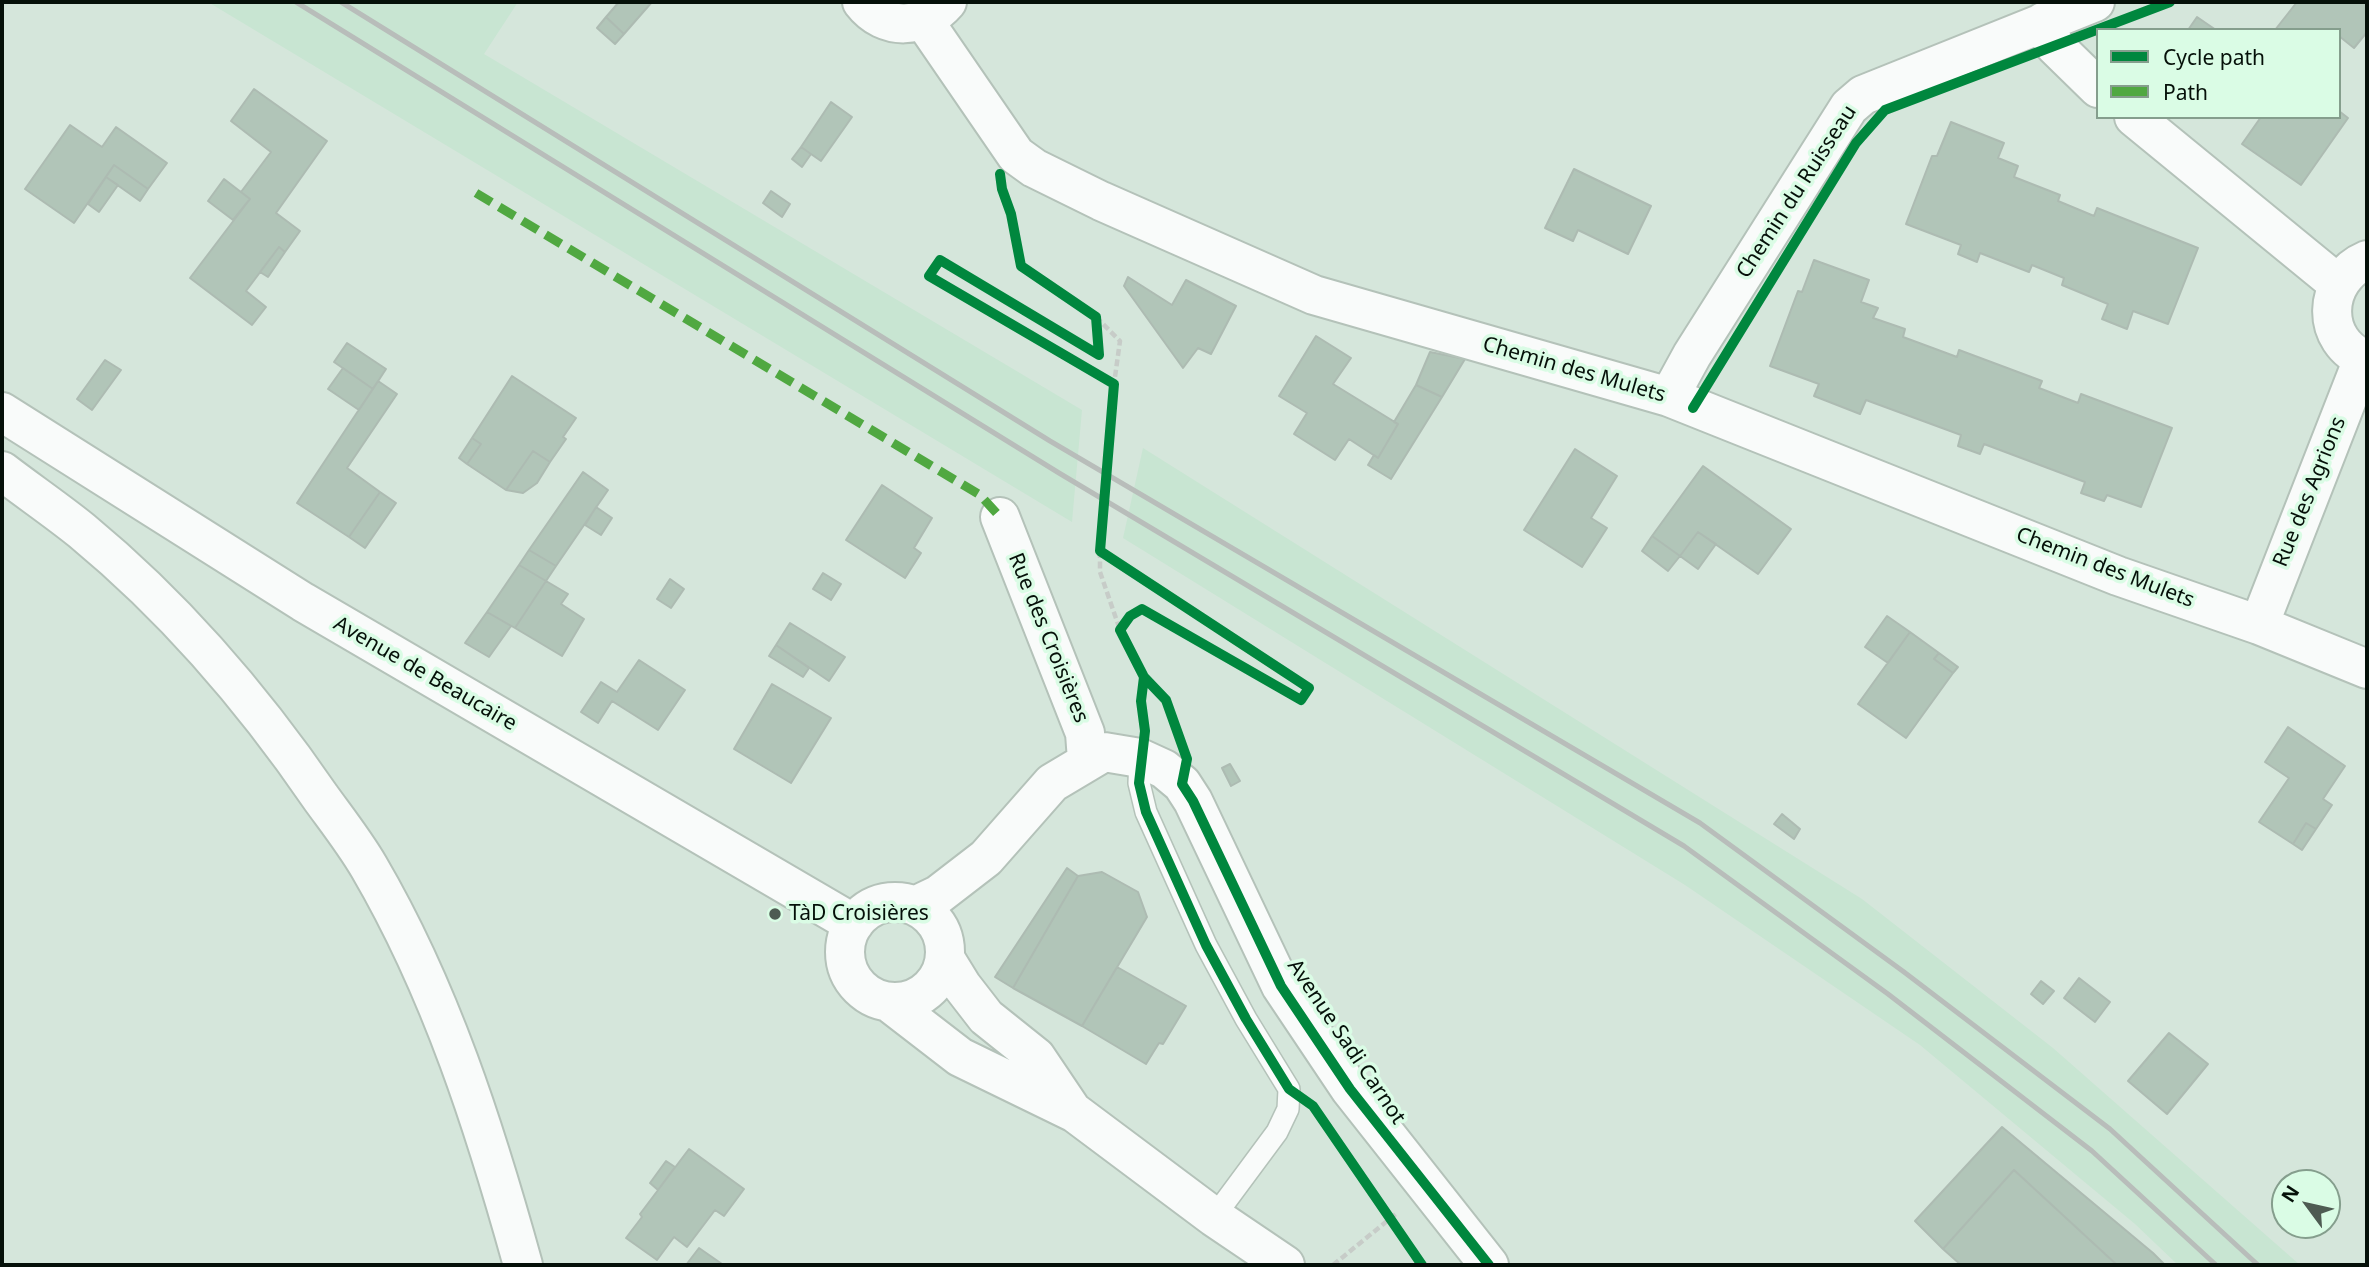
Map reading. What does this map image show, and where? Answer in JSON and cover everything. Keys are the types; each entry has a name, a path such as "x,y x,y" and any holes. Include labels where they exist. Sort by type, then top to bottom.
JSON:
{"street":[{"path":"862,2 880,18 894,23 909,24 935,11"},
{"name":"Chemin du Ruisseau","path":"1669,397 1692,355 1849,107 1863,94 2095,2"},
{"name":"Chemin des Mulets","path":"935,11 996,130 1016,155 1034,168 1101,201 1314,295 1669,397 2118,576 2259,625 2367,669"},
{"path":"2043,22 2055,46 2096,86"},
{"path":"2136,119 2338,284"},
{"path":"2365,360 2348,349 2338,335 2332,318 2332,301 2338,284 2349,270 2367,260"},
{"name":"Rue des Agrions","path":"2259,625 2365,360"},
{"name":"Avenue de Beaucaire","path":"2,412 303,602 854,924"},
{"path":"2,471 82,531 143,586 210,656 282,741 369,866 420,965 455,1051 494,1163 523,1265"},
{"name":"Rue des Croisières","path":"1000,517 1085,733 1087,760"},
{"name":"Avenue Sadi Carnot","path":"1087,760 1104,752 1140,758 1164,769 1182,784 1193,801 1281,986 1350,1089 1489,1265"},
{"path":"915,906 938,895 986,858 1052,783 1087,760"},
{"path":"890,1003 906,1002 920,997 941,975 946,960 945,943 940,928 929,915 900,901 869,909 856,919 848,933 845,948 846,964 852,979 869,995 890,1003 960,1057 1074,1114 1214,1217 1285,1265"},
{"path":"946,960 986,1017 1036,1057 1074,1114"}],"lane":[{"path":"1140,758 1139,783 1146,812 1206,945 1246,1019 1289,1089 1288,1109 1277,1132 1214,1217"}],"path":[{"path":"1096,317 1097,330"},
{"path":"1096,317 1120,341 1114,384 1102,377"},
{"path":"1100,551 1112,559"},
{"path":"1100,551 1100,572 1120,630"},
{"path":"1120,630 1130,616"},
{"path":"1333,1265 1393,1224 1427,1188"},
{"path":"1382,1208 1393,1224"}],"shaded area":[{"path":"208,2 518,2 484,54 1082,410 1072,522"},
{"path":"1143,448 1862,899 2053,1048 2300,1265 2178,1265 2135,1224 1920,1045 1685,885 1123,538"}],"building":[{"path":"619,2 652,2 624,34 606,17"},
{"path":"2297,2 2367,2 2367,32 2354,48 2341,38 2341,28 2277,28"},
{"path":"606,17 624,34 615,44 597,28"},
{"path":"2197,17 2213,28 2189,28"},
{"path":"254,89 327,141 276,213 300,231 285,252 279,247 246,291 266,307 252,325 190,278 250,199 241,192 271,152 231,121"},
{"path":"831,102 852,117 821,161 801,147"},
{"path":"2341,113 2348,118 2301,185 2242,144 2260,119 2341,119"},
{"path":"1951,122 2004,143 1998,158 2018,166 2014,177 2060,195 2058,201 2094,216 2097,208 2198,248 2168,324 2133,311 2127,329 2102,319 2108,304 2062,285 2064,278 2032,265 2029,272 1980,253 1977,262 1958,254 1961,245 1906,224 1932,156 1937,156"},
{"path":"70,125 102,147 116,127 167,163 148,189 114,165 74,223 25,189"},
{"path":"801,147 811,154 802,167 792,159"},
{"path":"114,165 148,189 140,201 106,177"},
{"path":"1574,169 1651,206 1628,254 1578,230 1573,241 1545,228"},
{"path":"106,177 118,185 99,212 88,204"},
{"path":"224,179 250,199 233,220 208,201"},
{"path":"771,191 790,204 782,217 763,203"},
{"path":"279,247 285,252 268,277 260,272"},
{"path":"1814,260 1869,280 1861,302 1878,308 1873,318 1905,329 1903,337 1957,357 1959,350 2042,381 2039,388 2078,403 2081,394 2172,428 2141,507 2107,495 2104,501 2081,493 2085,482 1984,444 1980,454 1958,446 1961,435 1866,400 1860,414 1814,396 1819,384 1770,366 1798,291 1802,292"},
{"path":"1128,277 1172,305 1186,280 1236,306 1211,354 1198,348 1183,368 1124,286"},
{"path":"1316,336 1351,358 1333,384 1398,424 1378,458 1349,439 1335,460 1294,434 1307,413 1279,396"},
{"path":"347,343 386,369 373,389 334,362"},
{"path":"1430,352 1465,359 1442,397 1416,385"},
{"path":"105,360 121,370 92,410 77,399"},
{"path":"343,368 373,389 359,410 328,389"},
{"path":"512,376 576,418 550,462 533,451 506,490 467,464 481,444 472,438"},
{"path":"378,381 397,394 347,468 380,492 349,537 297,503"},
{"path":"1416,385 1442,397 1391,479 1368,465 1374,455 1378,458 1398,424 1394,422"},
{"path":"472,438 481,444 467,464 459,458"},
{"path":"1575,449 1617,476 1591,518 1607,528 1582,567 1524,530"},
{"path":"533,451 550,462 537,483 523,493 506,490"},
{"path":"1703,466 1791,529 1758,574 1698,532 1680,556 1652,536"},
{"path":"583,472 608,490 556,566 529,550"},
{"path":"882,485 932,518 914,548 921,553 905,578 846,540"},
{"path":"380,492 396,503 365,548 349,537"},
{"path":"596,507 612,518 601,535 585,525"},
{"path":"1698,532 1716,544 1698,569 1680,556"},
{"path":"1652,536 1680,556 1668,571 1642,551"},
{"path":"529,550 556,566 546,581 519,565"},
{"path":"519,565 546,581 515,628 487,612"},
{"path":"823,573 841,584 831,600 813,589"},
{"path":"670,579 684,589 671,608 657,599"},
{"path":"546,581 568,594 561,604 584,619 562,656 515,628"},
{"path":"487,612 511,626 489,657 465,643"},
{"path":"1887,616 1910,632 1888,663 1865,647"},
{"path":"790,623 845,657 829,681 776,645"},
{"path":"1910,632 1939,653 1934,659 1953,673 1906,738 1858,704"},
{"path":"776,645 809,668 803,677 769,656"},
{"path":"1939,653 1958,667 1953,673 1934,659"},
{"path":"639,660 685,690 658,730 612,701 598,723 581,712 601,682 617,692"},
{"path":"772,684 831,718 791,783 734,749"},
{"path":"2288,727 2345,766 2323,799 2332,805 2316,829 2306,823 2293,844 2259,822 2289,778 2265,762"},
{"path":"1230,764 1240,781 1231,786 1222,768"},
{"path":"1782,814 1800,829 1794,839 1774,824"},
{"path":"2306,823 2316,829 2302,850 2293,844"},
{"path":"1067,868 1078,876 1013,988 995,977"},
{"path":"1102,872 1138,892 1147,917 1082,1026 1013,988 1078,876"},
{"path":"1117,967 1186,1006 1163,1044 1159,1043 1146,1064 1082,1026"},
{"path":"2079,978 2110,1002 2095,1022 2064,998"},
{"path":"2041,981 2054,991 2043,1004 2031,994"},
{"path":"2169,1033 2208,1064 2167,1114 2128,1081"},
{"path":"2002,1127 2165,1265 2117,1265 2014,1170 1943,1249 1915,1221"},
{"path":"689,1149 744,1189 724,1216 715,1210 687,1247 674,1237 657,1260 626,1238 642,1217 640,1214"},
{"path":"666,1161 675,1167 658,1190 650,1183"},
{"path":"2014,1170 2117,1265 1961,1265 1943,1249"},
{"path":"699,1248 722,1264 686,1265"}],"railway":[{"path":"296,2 1059,473 1684,846 1888,994 2092,1151 2216,1265"},
{"path":"341,2 1050,441 1700,823 1904,972 2110,1129 2258,1265"}],"marked path":[{"path":"476,193 980,495 1000,517"}],"cycle path":[{"path":"2101,28 2170,2"},
{"path":"1693,408 1856,143 1885,110 2096,30"},
{"path":"1000,174 1021,266 1096,317 1099,355 940,260 929,276 1114,384 1100,551 1309,688 1301,700 1142,609 1130,616 1120,630 1144,677 1166,700 1187,759 1182,784 1193,801 1281,986 1350,1089 1489,1265"},
{"path":"1144,677 1141,701 1145,731 1139,783 1146,812 1206,945 1246,1019 1289,1089 1313,1106 1422,1265"}],"place":[{"name":"TàD Croisières","path":"775,914"}]}
